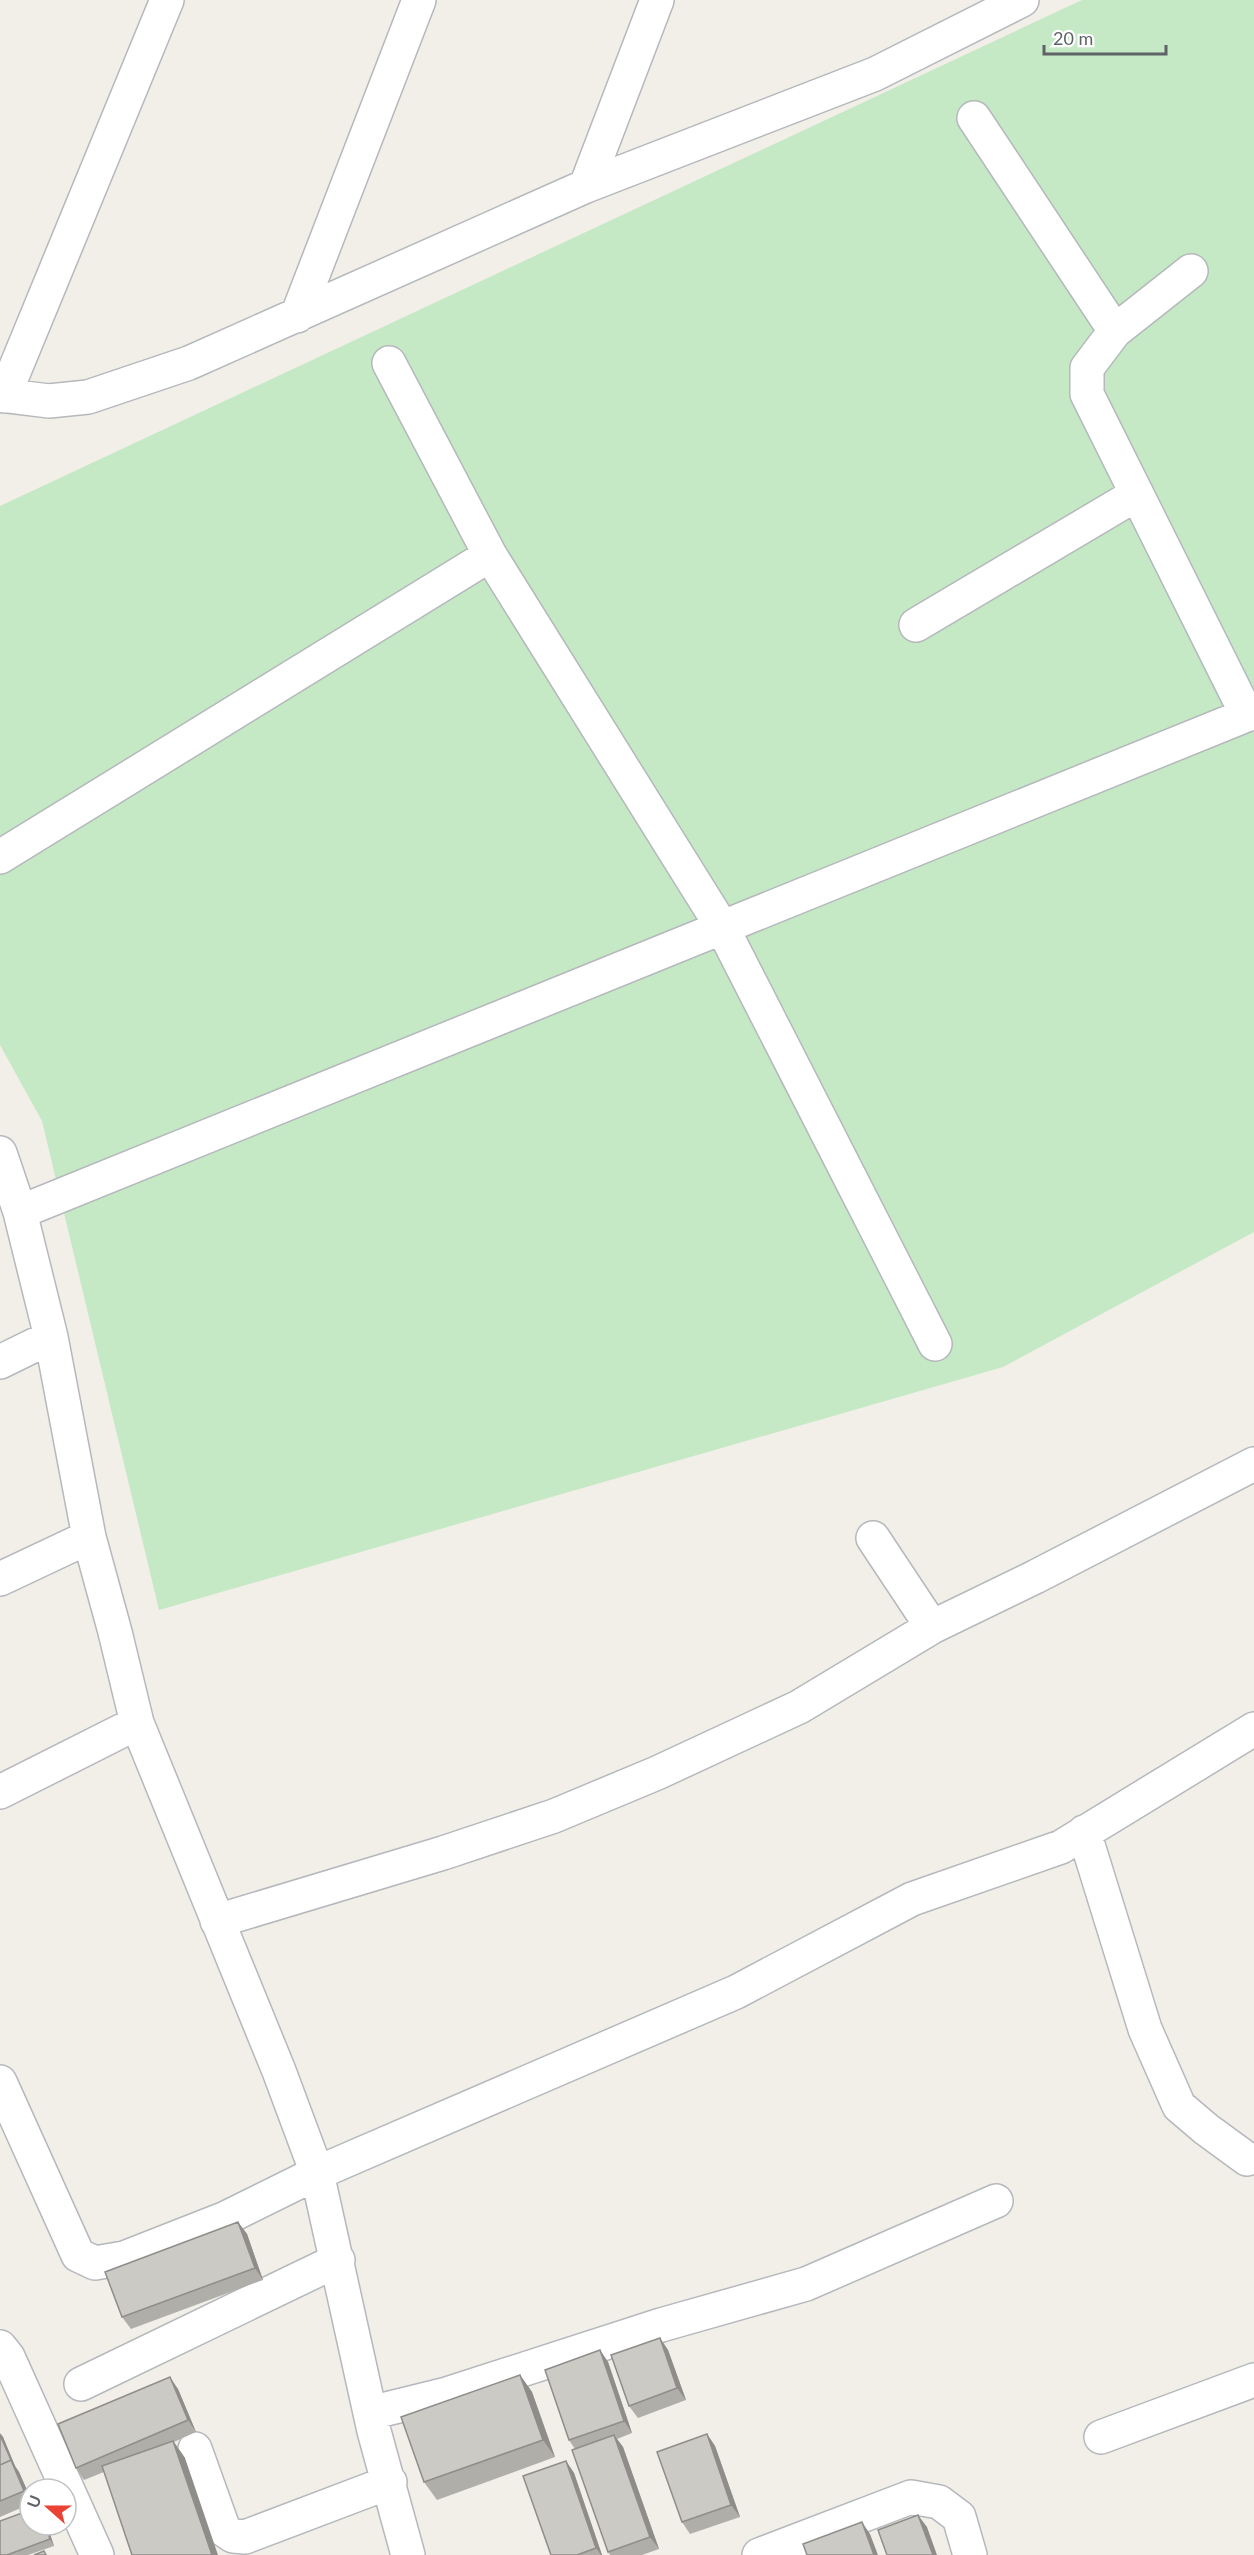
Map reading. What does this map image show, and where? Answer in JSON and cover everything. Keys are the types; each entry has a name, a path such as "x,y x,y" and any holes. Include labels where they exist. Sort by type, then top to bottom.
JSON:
{"street":[{"path":"167,0 2,395 49,401 88,397 189,363 586,186 875,74 1022,0"},
{"path":"297,316 419,0"},
{"path":"586,186 657,0"},
{"path":"974,118 1115,331"},
{"path":"20,1212 1250,713 1088,394 1087,368 1115,331 1191,271"},
{"path":"389,363 490,555 722,927 935,1344"},
{"path":"916,625 1137,494"},
{"path":"0,857 490,555"},
{"path":"1,1160 20,1212 51,1336 89,1538 115,1632 136,1723 279,2071 317,2173 370,2413 408,2555"},
{"path":"0,1362 51,1336"},
{"path":"217,1921 443,1853 554,1816 657,1773 800,1707 932,1626 1035,1577 1254,1464"},
{"path":"0,1579 89,1538"},
{"path":"873,1538 932,1626"},
{"path":"0,1792 136,1723"},
{"path":"0,2082 78,2255 88,2261 103,2263 124,2258 226,2218 317,2173 736,1992 912,1899 1061,1847 1254,1729"},
{"path":"1084,1832 1145,2029 1179,2106 1247,2159"},
{"path":"370,2413 447,2394 661,2325 806,2284 996,2200"},
{"path":"81,2384 338,2260"},
{"path":"0,2347 8,2356 97,2555"},
{"path":"1101,2437 1254,2380"},
{"path":"195,2450 224,2530 233,2536 245,2537 390,2482"},
{"path":"759,2555 911,2497 939,2502 959,2517 970,2555"}],"green space":[{"path":"1082,0 1254,0 1254,1232 1003,1367 159,1610 42,1121 0,1045 0,506"}],"building":[{"path":"238,2222 255,2268 122,2317 105,2272"},
{"path":"660,2338 677,2388 629,2406 611,2355"},
{"path":"600,2350 624,2421 569,2440 545,2370"},
{"path":"520,2375 543,2440 424,2482 401,2417"},
{"path":"170,2377 188,2420 76,2468 58,2424"},
{"path":"707,2434 731,2505 682,2522 657,2452"},
{"path":"0,2435 11,2460 0,2465"},
{"path":"614,2435 650,2537 608,2552 572,2450"},
{"path":"173,2441 212,2555 132,2555 102,2466"},
{"path":"11,2460 18,2477 18,2494 0,2501 0,2465"},
{"path":"566,2461 596,2548 577,2555 551,2555 523,2476"},
{"path":"18,2514 18,2537 49,2537 50,2539 7,2555 0,2555 0,2521"},
{"path":"918,2515 933,2555 887,2555 878,2530"},
{"path":"862,2522 874,2555 807,2555 803,2544"},
{"path":"44,2551 46,2555 34,2555"}]}
